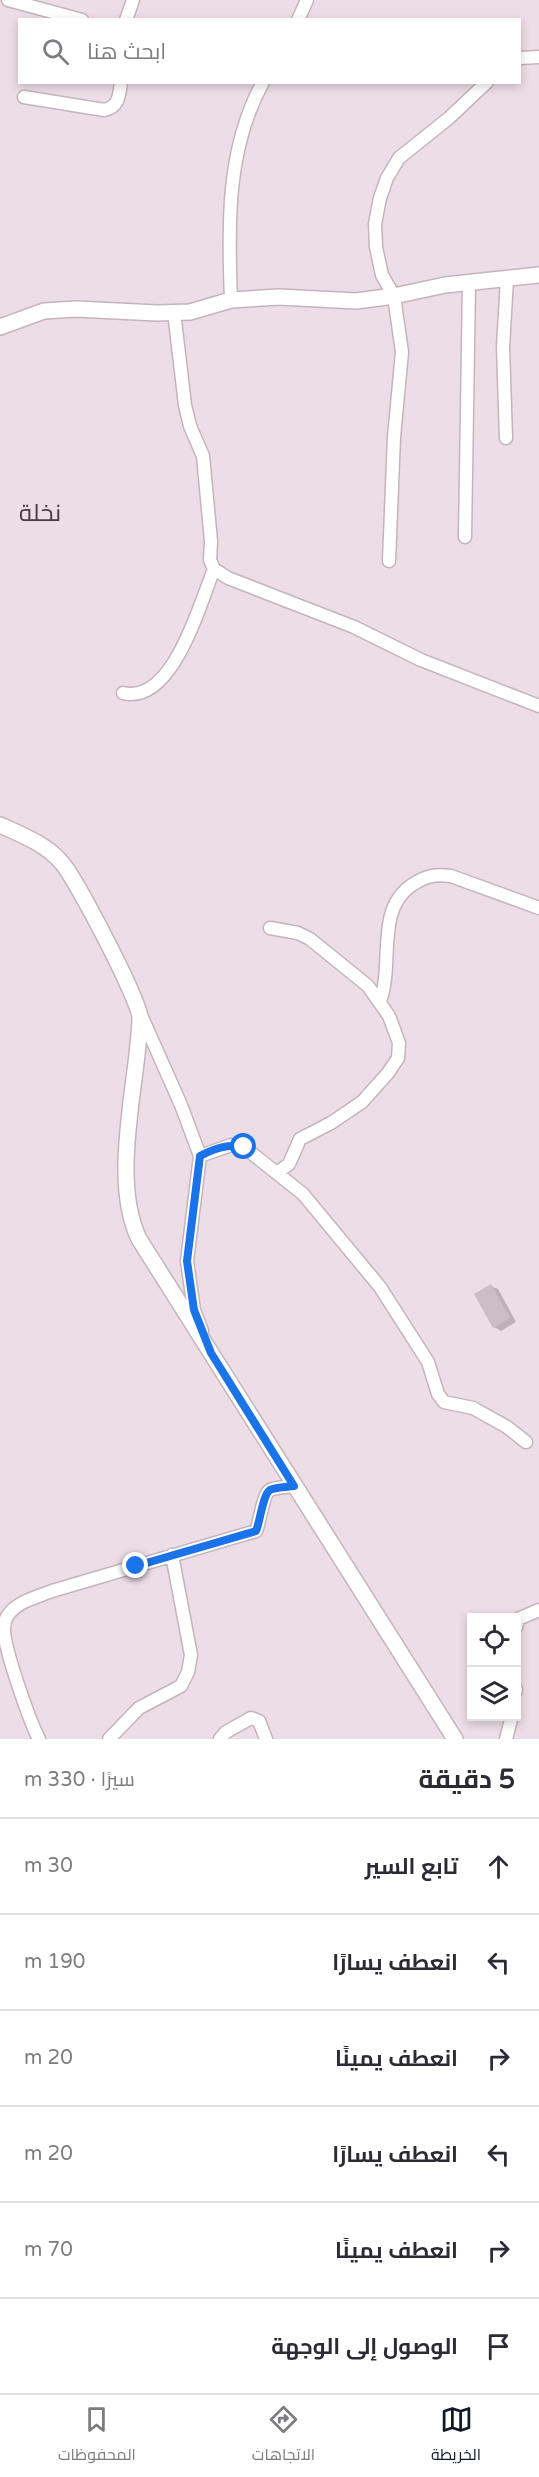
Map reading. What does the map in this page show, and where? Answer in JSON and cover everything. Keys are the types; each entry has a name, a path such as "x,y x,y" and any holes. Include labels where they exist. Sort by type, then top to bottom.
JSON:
{"street":[{"path":"8,0 75,18"},
{"path":"127,18 132,0"},
{"path":"299,18 307,0"},
{"path":"521,58 539,57"},
{"path":"24,97 104,110 112,109 117,103 121,84"},
{"path":"231,300 228,236 234,163 243,128 262,84"},
{"path":"389,561 394,437 402,352 394,296 382,275 376,247 375,224 380,198 387,178 399,158 449,118 484,84"},
{"path":"0,327 44,311 87,309 190,312 231,300 279,297 356,301 394,296 435,286 539,275"},
{"path":"506,438 503,347 507,279"},
{"path":"465,537 469,283"},
{"path":"174,312 185,405 190,426 202,456 211,541 210,560 214,569 228,578 354,627 421,660 539,706"},
{"path":"123,693 132,695 145,691 166,675 181,649 214,569"},
{"path":"0,825 46,848 63,864 81,892 181,1105 200,1156 187,1261 194,1310 211,1353"},
{"path":"381,1001 386,986 388,938 394,902 404,890 423,878 436,874 451,876 539,908"},
{"path":"270,928 298,933 310,939 368,986 381,1001 395,1029 399,1043 398,1058 388,1073 362,1101 331,1123 300,1139 289,1164 277,1173"},
{"path":"140,1014 128,1133 127,1187 131,1222 139,1239 454,1739"},
{"path":"200,1156 210,1150 231,1145 244,1147 303,1194 380,1287 428,1362 438,1394 444,1402 473,1408 507,1426 526,1442"},
{"path":"39,1739 33,1727 8,1648 4,1629 7,1617 22,1603 52,1591 256,1531 261,1522 265,1495 270,1490 294,1486"},
{"path":"109,1739 139,1708 181,1686 188,1672 191,1655 172,1555"},
{"path":"521,1618 539,1610"},
{"path":"220,1739 226,1732 251,1718 259,1721 266,1739"},
{"path":"506,1739 511,1721"}],"building":[{"path":"491,1284 510,1318 493,1328 474,1294"}],"district":[{"name":"نخلة","path":"40,513"}],"route":[{"path":"136,1566 256,1531 261,1522 265,1495 270,1490 294,1486 211,1353 194,1310 187,1261 200,1156 210,1150 231,1145 244,1147"}]}
